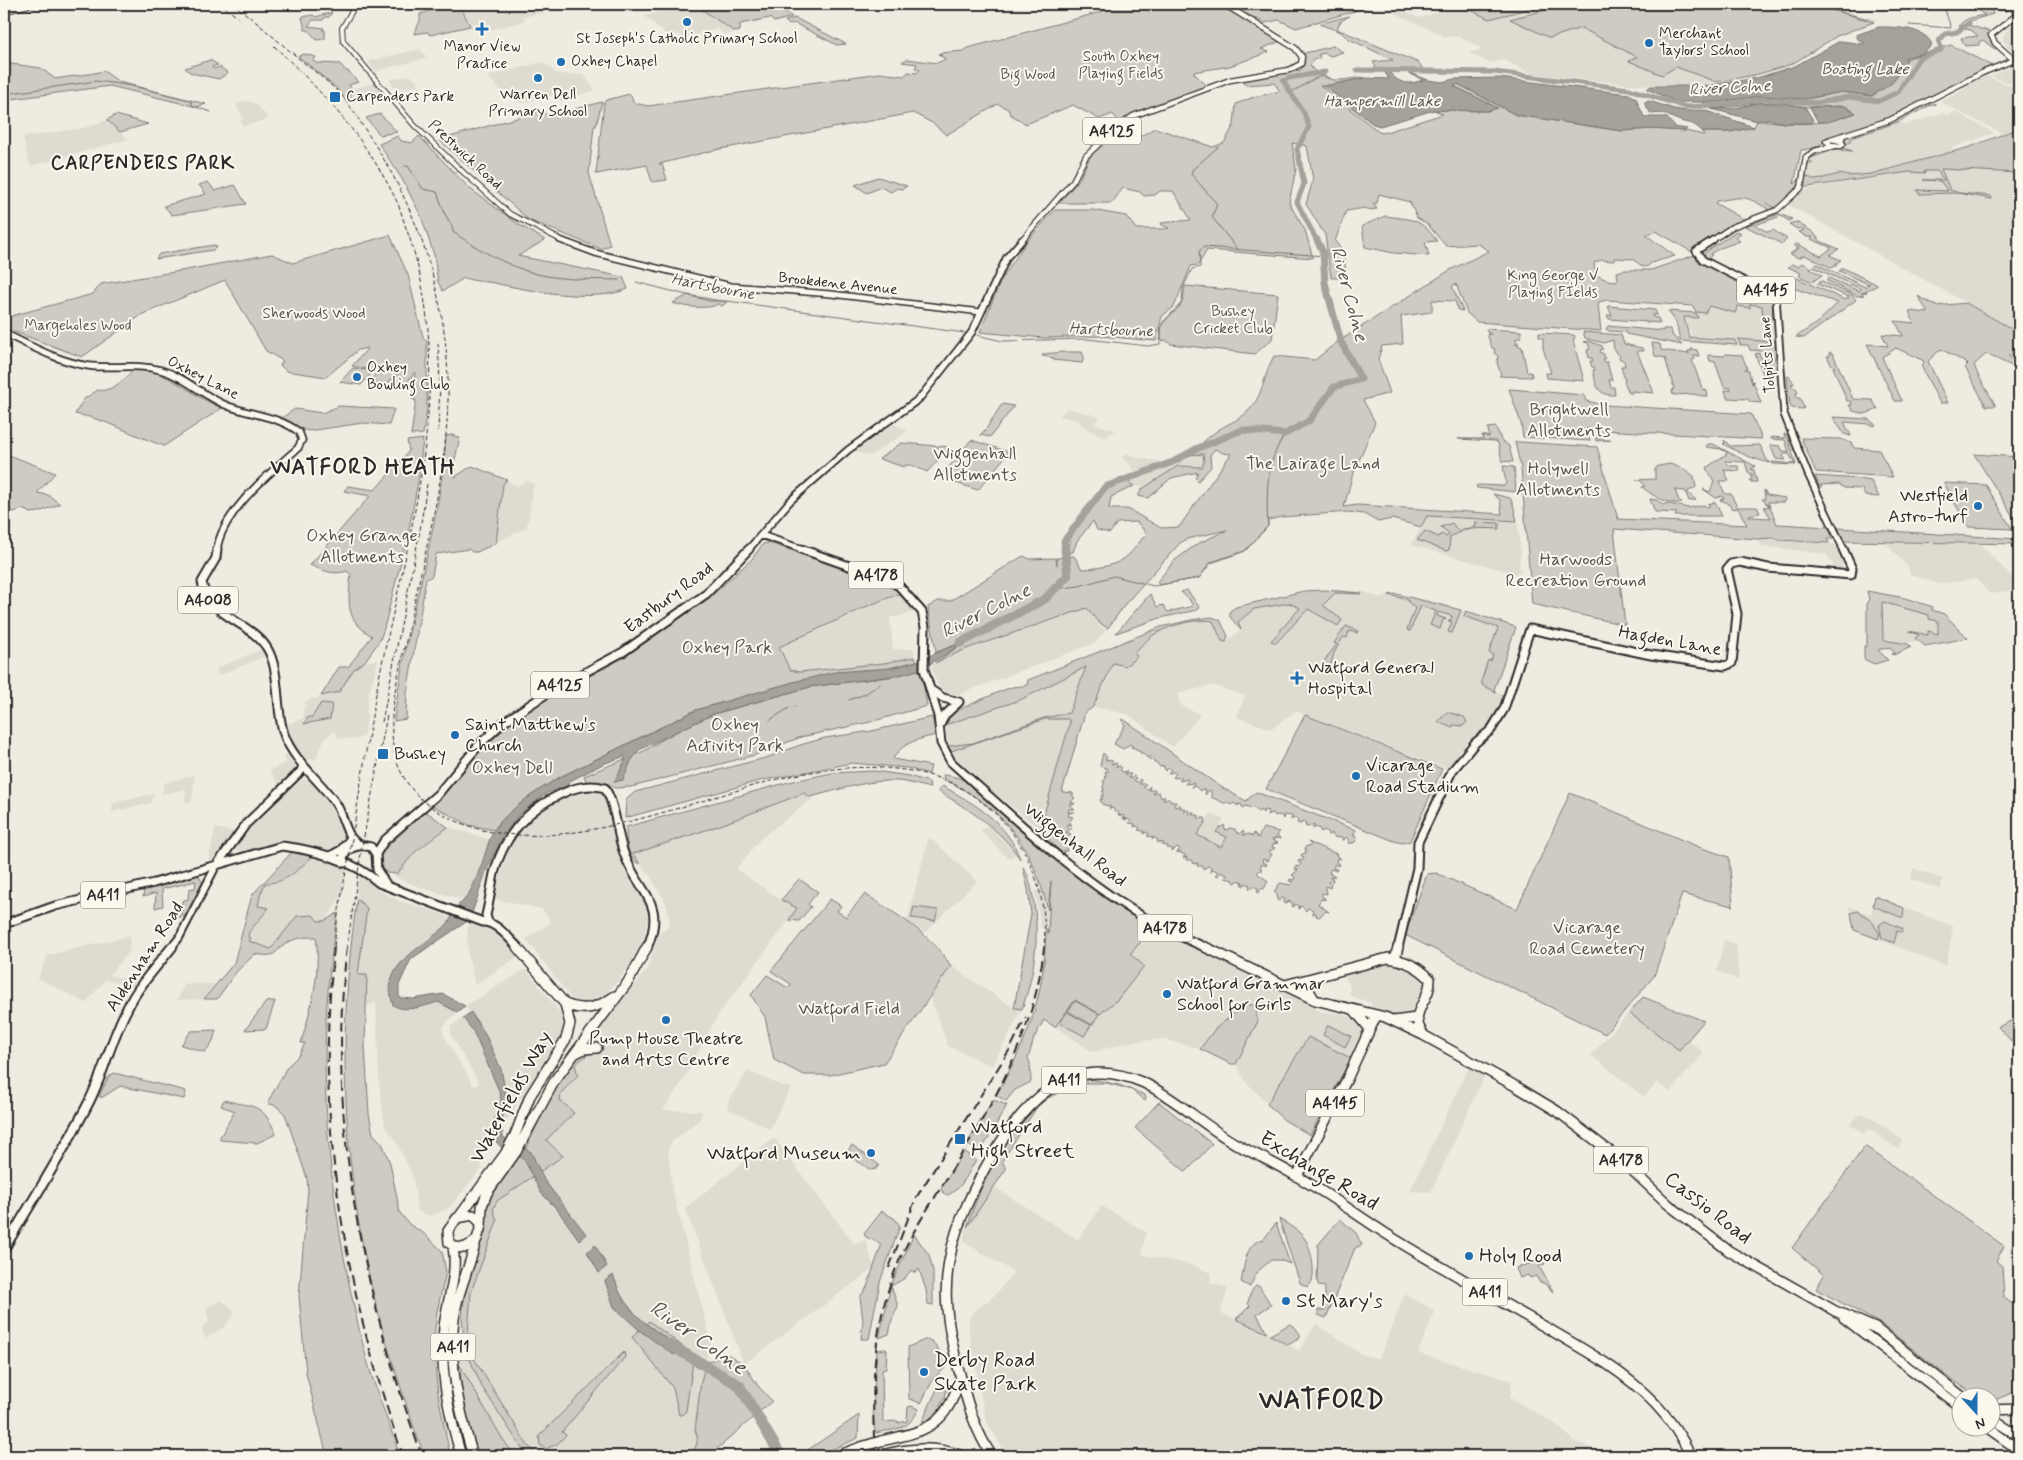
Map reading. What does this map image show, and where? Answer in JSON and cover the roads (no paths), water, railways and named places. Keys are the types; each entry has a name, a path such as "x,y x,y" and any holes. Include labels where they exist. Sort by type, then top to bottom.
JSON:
{"main road":[{"path":"4,12 32,4"},
{"name":"Prestwick Road","path":"356,4 342,28 343,41 414,125 463,172 510,214 538,230 576,246 635,263"},
{"name":"A4125","path":"981,312 1007,257 1068,187 1086,156 1103,139 1133,116 1202,89 1235,79 1289,70 1300,65 1302,60 1298,51 1224,4"},
{"name":"Tolpits Lane","path":"1851,575 1852,569 1806,469 1784,414 1776,297 1704,260 1696,251 1732,227 1779,210 1801,188 1802,167 1805,157 1829,140 1890,120 1982,73 2014,60 2009,53 1996,44 1991,35 2019,12"},
{"path":"1820,148 1842,145 1843,135"},
{"path":"1829,140 1841,141"},
{"path":"1829,140 1835,146"},
{"name":"Brookdene Avenue","path":"635,263 730,286 831,294 981,312"},
{"name":"Eastbury Road","path":"375,857 384,841 438,794 469,756 501,724 552,690 623,652 713,587 790,502 841,456 918,399 972,332 981,312"},
{"name":"Oxhey Lane","path":"4,334 78,364 100,367 142,367 161,370 212,399 240,410 282,422 296,429 302,440 298,448 253,489 224,528 218,540 216,558 202,586 205,596 212,604 252,632 267,648 273,666 285,739 290,750 303,765"},
{"name":"Wiggenhall Road","path":"761,535 890,580 899,586 918,605 922,612 925,627 924,668 940,725 941,743 950,762 1056,855 1090,881 1152,922 1315,1000 1394,1021"},
{"name":"Hagden Lane","path":"1395,959 1417,868 1418,842 1452,771 1475,743 1492,730 1504,709 1528,633 1547,632 1644,654 1725,666 1732,663 1737,614 1727,569 1731,564 1740,562 1776,569 1851,575"},
{"path":"931,690 943,698 960,702 945,716 940,725"},
{"name":"A4008","path":"303,765 337,805 351,838"},
{"name":"Aldenham Road","path":"4,1249 86,1108 105,1067 116,1033 127,1008 141,985 179,938 228,847 263,806 301,771 303,765"},
{"name":"Aldenham Road","path":"294,778 311,774"},
{"path":"364,845 346,851 343,857 344,863 370,874 380,883 403,893 471,916 483,922 488,922 502,931 524,954 565,1004 582,1009 593,1009 604,1004 623,989 634,974 647,948 653,930 654,913 651,899 632,872 624,856 614,810 605,788 590,784 570,789 544,802 518,824 506,843 496,868 488,911 488,922"},
{"path":"328,857 340,851 351,838 355,843 374,850 376,870 386,884"},
{"name":"Eastbury Road","path":"364,845 384,841"},
{"name":"A411","path":"4,924 62,904 154,883 242,856 282,846 299,848 344,863"},
{"path":"228,847 232,855 242,856"},
{"path":"360,869 368,867 375,857"},
{"path":"471,916 488,911"},
{"path":"1284,985 1310,980 1388,958 1395,959 1427,974 1430,979 1431,986 1416,1018 1417,1028 1423,1035"},
{"path":"1310,980 1307,987 1315,1000"},
{"name":"Waterfields Way","path":"459,1217 526,1138 555,1080 571,1055 623,989"},
{"name":"Waterfields Way","path":"480,1222 487,1193 510,1156 515,1135 530,1096 566,1039 570,1024 565,1004"},
{"path":"1354,1010 1369,1028"},
{"name":"A4145","path":"1297,1176 1350,1073 1376,1016"},
{"path":"1394,1021 1416,1018"},
{"name":"A4178","path":"1394,1021 1423,1035"},
{"name":"Cassio Road","path":"1423,1035 1557,1111 1620,1159 1681,1215 1729,1251 1835,1312 1950,1399"},
{"path":"571,1055 584,1049 597,1048"},
{"name":"Exchange Road","path":"960,1377 952,1347 946,1306 954,1236 967,1202 1001,1143 1033,1101 1058,1082 1087,1074 1109,1074 1130,1078 1152,1087 1231,1141 1297,1176 1417,1252 1521,1314 1580,1346 1614,1368 1654,1400 1668,1414 1682,1436 1690,1456"},
{"path":"474,1215 480,1222 481,1228 476,1239 467,1246 460,1248 453,1247 446,1238 452,1222 459,1217 474,1215"},
{"name":"A411","path":"473,1456 461,1407 453,1346 456,1310 476,1239"},
{"name":"A411","path":"453,1247 456,1264 445,1314 442,1353 447,1397 461,1456"},
{"name":"Cassio Road","path":"1835,1312 1875,1328 1951,1388"},
{"path":"836,1456 861,1446 912,1434 938,1422 949,1408 960,1377"},
{"name":"A411","path":"960,1377 969,1410 992,1456"},
{"path":"2000,1411 2019,1409"},
{"path":"2000,1424 2019,1436"},
{"path":"2000,1437 2019,1450"},
{"path":"880,1456 926,1448 940,1449 962,1456"}],"water":[{"name":"Boating Lake","path":"1879,27 1917,31 1929,39 1932,45 1924,53 1904,58 1907,60 1892,83 1872,96 1841,92 1805,99 1761,96 1717,102 1677,102 1647,89 1651,86 1704,86 1757,78 1795,66 1840,41 1864,44 1856,35"},
{"name":"Hampermill Lake","path":"1383,69 1387,69 1398,80 1407,83 1423,80 1401,69 1428,80 1442,82 1454,79 1499,78 1629,94 1636,98 1644,117 1666,117 1675,127 1687,129 1685,131 1651,129 1622,131 1516,115 1458,84 1454,86 1498,108 1487,111 1434,110 1380,126 1373,124 1324,86 1365,78 1389,79"},
{"path":"1649,101 1674,109 1687,111 1703,110 1754,127 1730,132 1703,132 1693,124 1683,122 1666,114 1651,114 1644,103"},
{"path":"1757,103 1783,103 1805,107 1813,120 1811,123 1784,123 1768,119 1757,121 1712,109 1736,108"},
{"path":"1845,106 1856,113 1828,122 1818,122 1810,107"},
{"path":"969,639 918,670 900,675 810,687 713,714 639,750 631,761 623,780 614,782 625,761 625,756 603,764 570,781 567,786 547,793 519,815 504,834 487,869 473,910 466,922 411,959 399,985 399,996 401,998 413,999 443,994 465,1006 457,1012 438,1002 409,1009 393,1005 390,990 392,978 398,967 407,957 439,932 451,919 457,906 472,888 491,835 497,826 518,805 543,787 696,710 835,672 891,668 917,661"},
{"path":"471,1012 486,1036 501,1069 507,1100 501,1125 503,1137 531,1152 544,1180 586,1234 579,1240 557,1209 541,1193 524,1159 500,1146 494,1140 493,1125 501,1100 500,1093 473,1031 463,1018"},
{"path":"595,1245 607,1266 599,1273 587,1252"},
{"path":"613,1275 620,1293 632,1310 655,1331 681,1348 674,1355 639,1330 614,1307 605,1281"}],"waterway":[{"path":"1242,4 1255,8"},
{"path":"1809,4 1868,19"},
{"path":"1909,25 1951,28 1943,4"},
{"name":"River Colne","path":"1357,70 1494,72 1629,89 1686,107 1720,105 1763,99 1817,103 1849,97 1879,101 1898,92 1919,58 1941,50 1939,41 1945,34 1957,32 1969,23"},
{"name":"River Colne","path":"1317,241 1297,202 1304,184 1297,149 1309,127 1304,113 1283,81 1289,78 1325,72"},
{"name":"River Colne","path":"1319,73 1331,79"},
{"path":"1289,92 1322,76"},
{"name":"Hartsbourne","path":"4,94 97,81 132,86 190,100 193,106 211,112"},
{"path":"1218,147 1193,169 1191,174 1217,204 1212,217 1238,250"},
{"name":"Hartsbourne","path":"405,166 408,166 423,189 437,192 453,232 487,253 535,274 571,279 619,280"},
{"name":"River Colne","path":"1065,550 1064,541 1105,487 1173,462 1196,449 1242,430 1285,434 1309,421 1334,387 1361,379 1341,342 1325,283 1323,252 1317,240"},
{"name":"Hartsbourne","path":"977,335 1002,341 1087,339 1148,346 1160,344 1162,324 1182,302 1183,288 1192,269 1200,267 1199,251 1204,247 1238,250"},
{"name":"Hartsbourne","path":"1238,250 1324,256"},
{"name":"Hartsbourne","path":"636,282 710,301 727,301 965,333"},
{"path":"1054,589 1079,586 1114,576 1154,586 1199,578 1211,563 1245,551 1268,526 1267,490 1271,467 1274,456 1285,434"},
{"name":"River Colne","path":"960,643 1045,599 1068,575 1065,549"},
{"path":"849,700 865,694 880,684"},
{"path":"792,707 796,706"},
{"path":"770,720 789,708"},
{"name":"River Colne","path":"668,1344 739,1385 781,1456"}],"railway":[{"path":"220,4 239,18"},
{"path":"233,4 330,84 351,108 401,191 426,252 435,283 446,348 448,413 445,444 429,539 398,674 392,717 393,745 397,763 405,780 416,794 430,806 472,827 518,835 567,833 618,824 767,782 811,772 868,767 925,774 959,787 990,808 1017,839 1032,868 1041,899 1045,932 1044,948"},
{"path":"1948,4 2019,12"},
{"path":"274,46 328,100 344,119 386,181 398,204 409,236 422,288 429,340 429,392 425,445 417,498 375,700 339,907 334,948"},
{"path":"438,343 440,382 438,433"},
{"path":"382,722 420,530 427,484"},
{"path":"347,948 361,852 387,715"},
{"path":"334,947 329,1010 328,1072 330,1122 341,1219 350,1267 373,1361 403,1456"},
{"path":"347,947 342,1012 342,1077 346,1142 354,1206 382,1332 422,1456"},
{"path":"875,1456 873,1408 875,1360 882,1312 889,1289 897,1266 913,1233 979,1125 1008,1070 1021,1041 1031,1011 1039,980 1044,947"},
{"path":"889,1268 916,1198 1010,1049 1026,1017"}],"place":[{"name":"St Joseph's Catholic Primary School","path":"687,22"},
{"name":"Manor View Practice","path":"482,29"},
{"name":"Merchant Taylors' School","path":"1649,43"},
{"name":"Oxhey Chapel","path":"561,62"},
{"name":"Warren Dell Primary School","path":"538,78"},
{"name":"Carpenders Park","path":"335,97"},
{"name":"Oxhey Bowling Club","path":"357,377"},
{"name":"Westfield Astro-turf","path":"1978,506"},
{"name":"Watford General Hospital","path":"1297,678"},
{"name":"Saint Matthew's Church","path":"455,735"},
{"name":"Bushey","path":"383,754"},
{"name":"Vicarage Road Stadium","path":"1356,776"},
{"name":"Watford Grammar School for Girls","path":"1167,994"},
{"name":"Pump House Theatre and Arts Centre","path":"666,1020"},
{"name":"Watford High Street","path":"960,1139"},
{"name":"Watford Museum","path":"871,1153"},
{"name":"Holy Rood","path":"1469,1256"},
{"name":"St Mary's","path":"1286,1301"},
{"name":"Derby Road Skate Park","path":"924,1372"}],"district":[{"name":"CARPENDERS PARK","path":"143,163"},
{"name":"WATFORD HEATH","path":"363,468"},
{"name":"WATFORD","path":"1322,1401"}],"park label":[{"name":"South Oxhey Playing Fields","path":"1121,66"},
{"name":"Big Wood","path":"1028,75"},
{"name":"King George V Playing FIelds","path":"1553,284"},
{"name":"Sherwoods Wood","path":"314,314"},
{"name":"Bushey Cricket Club","path":"1233,320"},
{"name":"Margeholes Wood","path":"78,326"},
{"name":"Brightwell Allotments","path":"1569,420"},
{"name":"Wiggenhall Allotments","path":"975,464"},
{"name":"The Lairage Land","path":"1313,464"},
{"name":"Holywell Allotments","path":"1558,479"},
{"name":"Oxhey Grange Allotments","path":"362,546"},
{"name":"Harwoods Recreation Ground","path":"1576,570"},
{"name":"Oxhey Park","path":"727,648"},
{"name":"Oxhey Activity Park","path":"735,735"},
{"name":"Oxhey Dell","path":"512,768"},
{"name":"Vicarage Road Cemetery","path":"1587,938"},
{"name":"Watford Field","path":"849,1009"}]}
